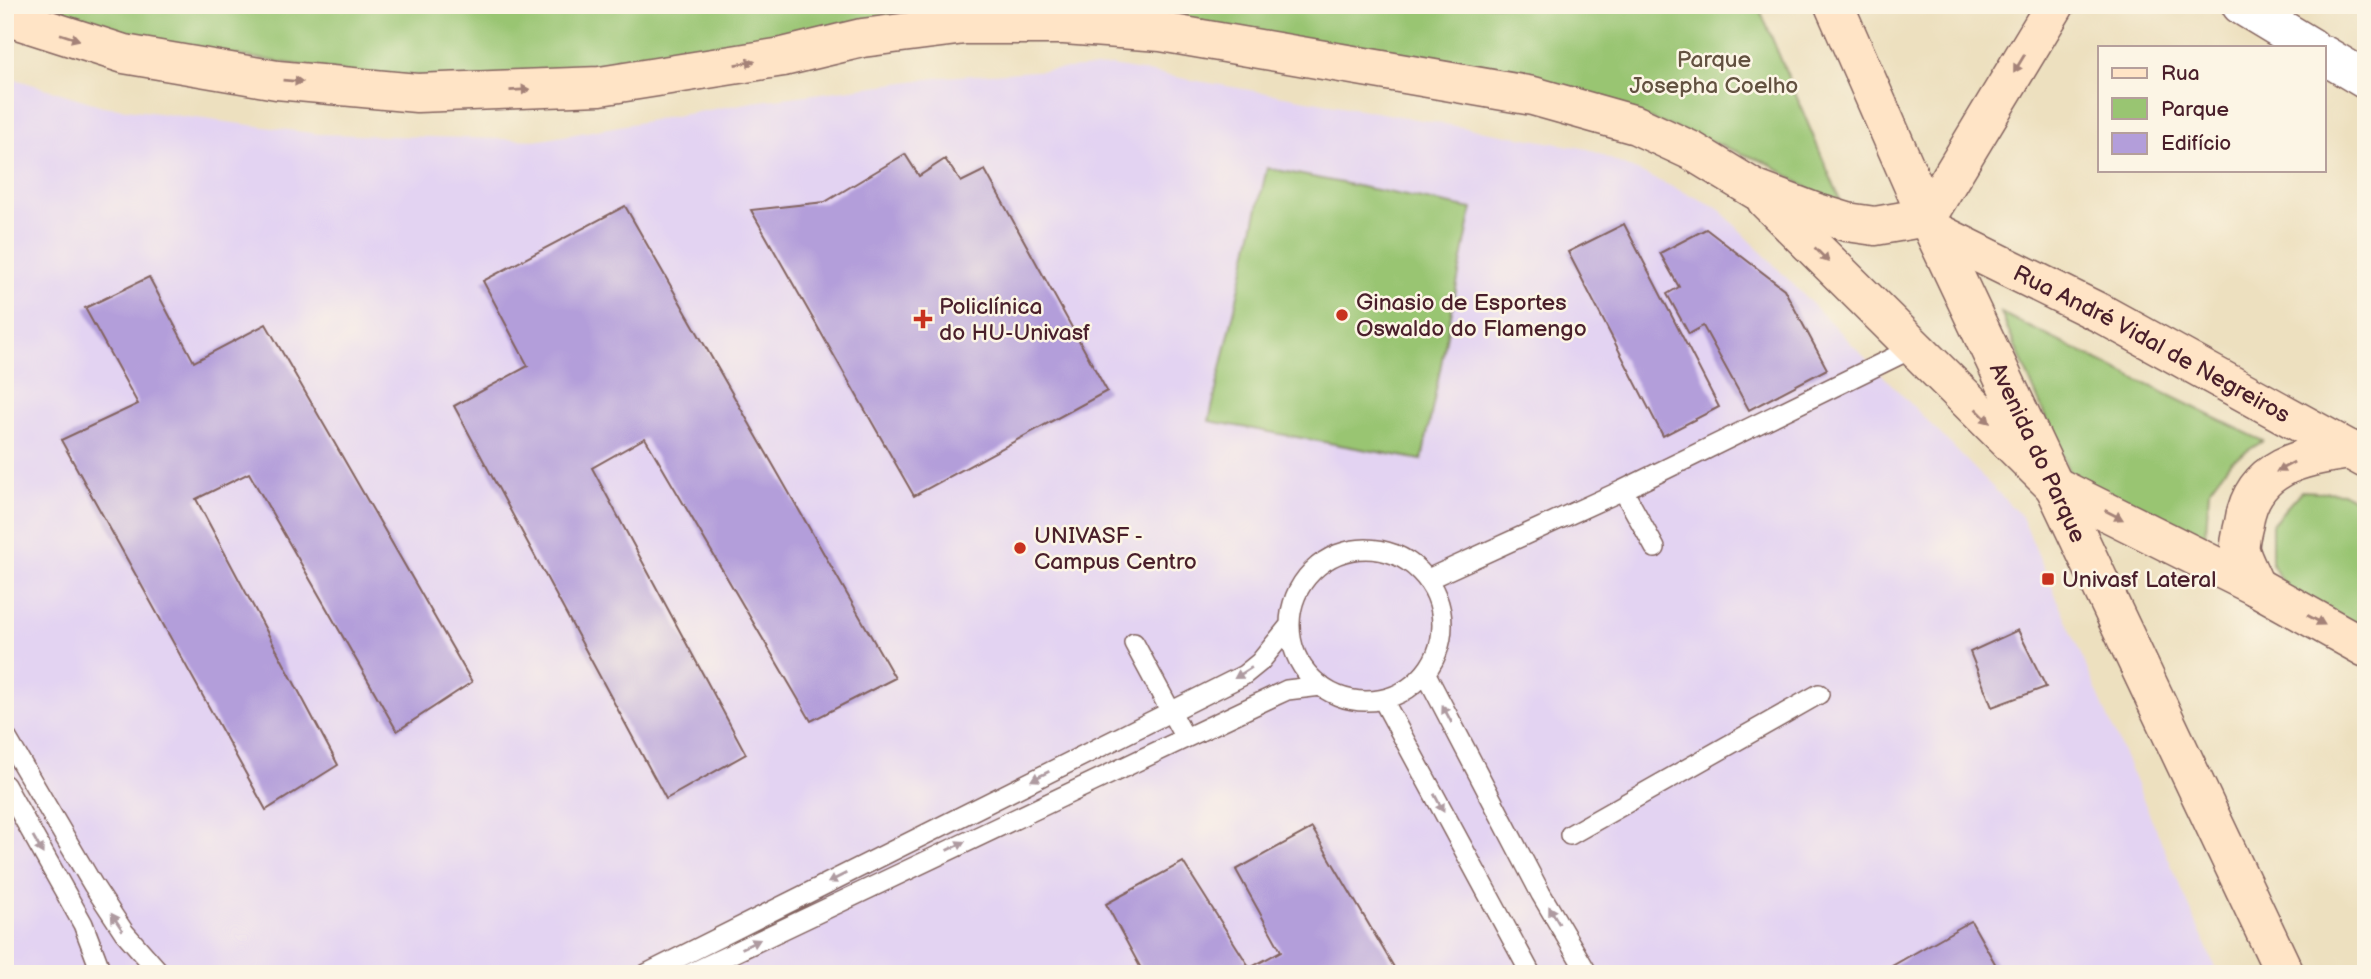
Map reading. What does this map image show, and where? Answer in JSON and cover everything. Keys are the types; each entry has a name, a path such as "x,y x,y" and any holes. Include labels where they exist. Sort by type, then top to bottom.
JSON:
{"street":[{"name":"Avenida do Parque","path":"1834,5 1932,225 2053,485 2285,974"},
{"path":"5,16 124,54 277,80 417,93 600,86 783,57 862,38 965,25 1064,25 1161,32 1533,96 1636,125 1692,151 1756,190 1817,213 1847,222 1875,226 1932,225 2055,5"},
{"path":"2241,5 2309,46"},
{"path":"2326,56 2366,80"},
{"path":"1756,190 2053,485 2255,586 2366,648"},
{"name":"Rua André Vidal de Negreiros","path":"1932,225 2104,315 2358,454"},
{"path":"2255,586 2240,549 2245,514 2259,484 2285,465 2311,455 2358,454"}],"lane":[{"path":"1428,579 1623,490 1915,347"},
{"path":"1623,490 1655,548"},
{"path":"1362,548 1387,551 1410,562 1428,579 1440,602 1443,627 1439,652 1426,674 1407,690 1383,700 1358,701 1334,694 1321,686 1298,660 1290,636 1291,610 1300,587 1315,567 1337,554 1362,548"},
{"path":"646,974 1244,674 1260,662 1290,625"},
{"path":"1134,643 1185,738"},
{"path":"1426,674 1541,894 1588,974"},
{"path":"689,974 1287,690 1321,686"},
{"path":"1570,835 1819,694"},
{"path":"1383,700 1531,974"},
{"path":"5,734 93,885 124,932 162,974"},
{"path":"5,785 83,924 102,974"}],"shaded area":[{"name":"UNIVASF - Campus Centro","path":"1112,66 1588,149 1717,207 2022,517 2218,974 5,974 5,76 103,106 319,134 541,140 753,102 943,77"}],"green space":[{"name":"Parque Josepha Coelho","path":"21,5 1758,5 1841,202 1812,191 1770,164 1623,109 1146,22 574,80 363,75 144,41"},
{"name":"Ginasio de Esportes Oswaldo do Flamengo","path":"1267,168 1472,209 1422,460 1209,421"},
{"path":"2001,313 2263,441 2231,461 2209,491 2205,545 2069,472"},
{"path":"2301,491 2344,493 2366,506 2366,641 2290,597 2272,564 2272,524"}],"building":[{"path":"905,154 919,176 945,159 961,182 985,170 1107,391 914,496 751,210 825,202"},
{"path":"625,206 895,678 811,721 645,438 592,468 746,754 666,799 454,406 528,366 483,281"},
{"path":"1624,224 1719,407 1663,436 1568,252"},
{"path":"1706,229 1784,289 1827,369 1749,410 1703,326 1689,334 1667,294 1679,287 1660,253"},
{"path":"149,277 194,362 266,324 472,682 397,731 249,473 196,499 338,765 266,810 61,440 138,404 85,308"},
{"path":"2018,630 2046,687 1992,707 1970,652"},
{"path":"1312,828 1398,974 1144,974 1106,904 1183,862 1250,968 1281,951 1236,870"},
{"path":"1971,921 2001,974 1878,974"}],"place":[{"name":"Ginasio de Esportes Oswaldo do Flamengo","path":"1342,315"},
{"name":"Policlínica do HU-Univasf","path":"923,319"},
{"name":"UNIVASF - Campus Centro","path":"1020,548"},
{"name":"Univasf Lateral","path":"2048,579"}]}
